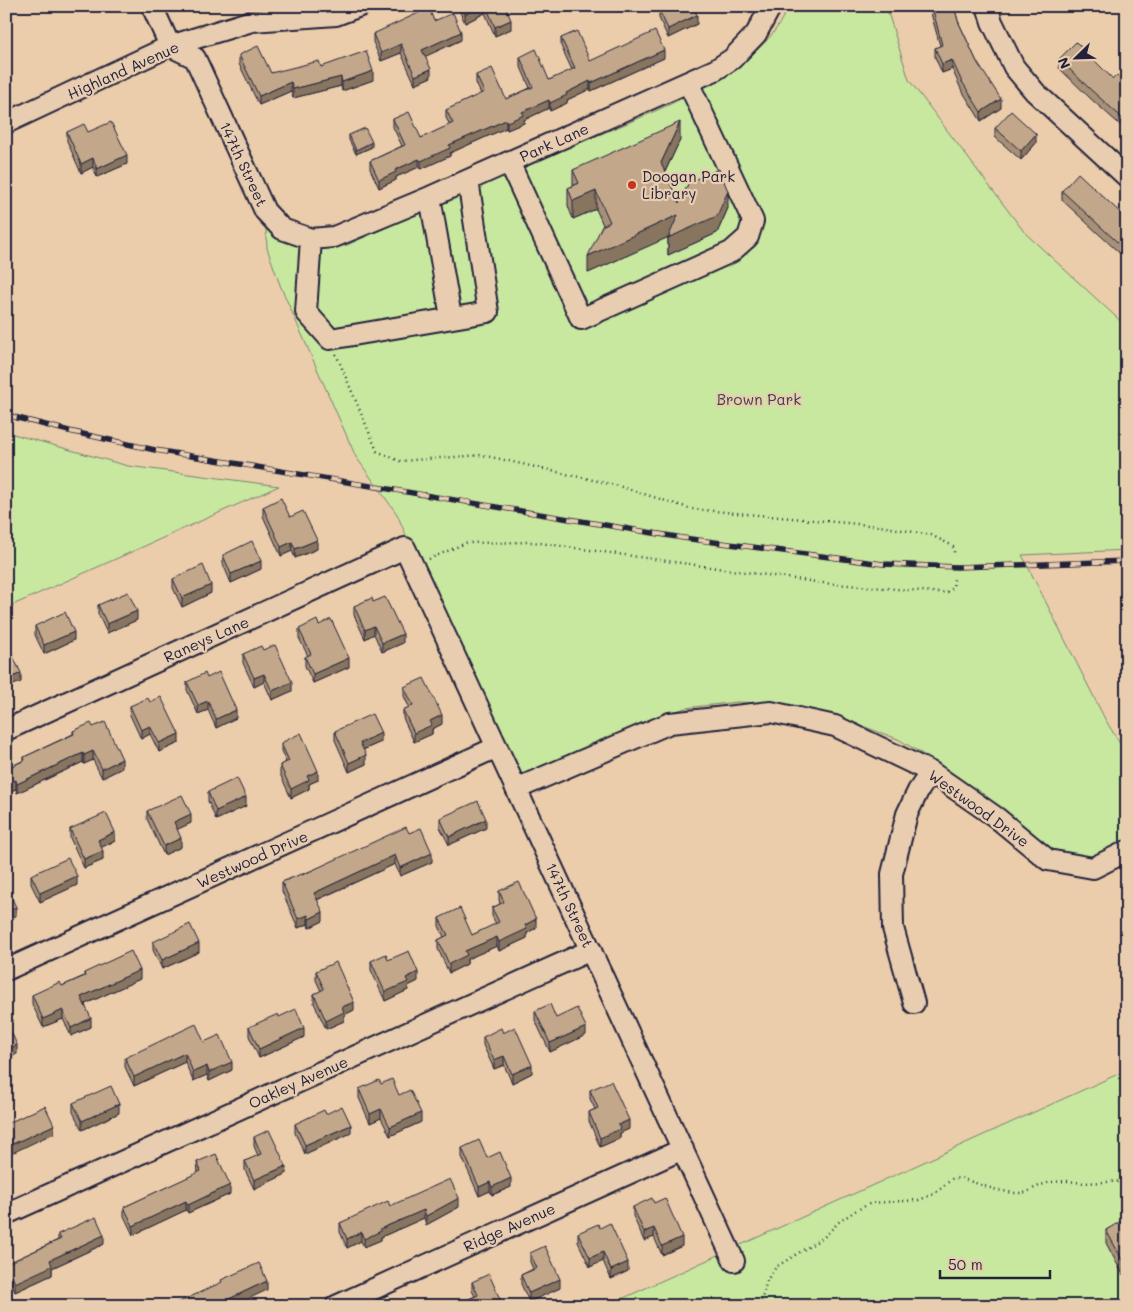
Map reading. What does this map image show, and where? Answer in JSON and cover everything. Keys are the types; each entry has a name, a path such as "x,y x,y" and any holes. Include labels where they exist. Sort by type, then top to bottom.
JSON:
{"street":[{"path":"152,6 170,46"},
{"name":"Highland Avenue","path":"6,123 170,46 252,21 336,15 360,6"},
{"name":"Park Lane","path":"311,239 334,237 430,197 715,70 739,52 756,34 771,6"},
{"path":"987,6 992,22 1014,67 1035,92 1127,177"},
{"name":"147th Street","path":"170,46 195,58 265,211 282,229 311,239"},
{"path":"509,162 581,318 731,252 748,237 753,221 688,82"},
{"path":"311,239 306,312 330,339 488,312 468,180"},
{"path":"430,197 451,318"},
{"name":"147th Street","path":"409,557 734,1261"},
{"name":"Raneys Lane","path":"6,730 409,557"},
{"name":"Westwood Drive","path":"516,789 670,723 771,712 835,726 931,772 997,818 1048,860 1094,868 1127,851"},
{"name":"Westwood Drive","path":"6,970 497,747"},
{"path":"914,1003 893,928 892,874 907,814 918,791 931,772"},
{"name":"Oakley Avenue","path":"6,1214 591,950"},
{"name":"Ridge Avenue","path":"336,1306 682,1149"}],"path":[{"path":"330,339 377,452 400,461 482,455 616,485 692,509 880,526 931,535 951,545 954,548 954,555"},
{"path":"409,557 466,543 533,542 823,582 946,593 953,588 954,579"},
{"path":"760,1306 767,1280 776,1267 824,1237 839,1222 855,1211 871,1203 918,1200 934,1194 952,1180 960,1178 997,1190 1014,1193 1024,1193 1051,1182 1127,1181"}],"green space":[{"name":"Brown Park","path":"787,6 886,6 909,80 1025,233 1127,327 1127,550 1022,555 1106,721 1127,755 1127,837 1123,842 1090,860 1051,853 939,764 898,739 832,715 791,706 737,702 685,708 637,725 527,776 520,776 397,514 356,457 280,285 267,248 266,228 284,241 304,248 325,249 347,245 496,178 650,113 708,85 735,68 759,49 777,28"},
{"path":"6,432 128,466 279,486 6,608"},
{"path":"1127,1070 1127,1306 606,1306"}],"building":[{"path":"461,6 482,6 465,14"},
{"path":"486,6 505,6 511,20 495,27"},
{"path":"666,6 693,6 697,15 668,29 659,10"},
{"path":"932,6 954,6 958,21 977,62 1001,99 981,112 961,80 952,60 942,64 935,48 942,45"},
{"path":"429,8 434,21 453,13 461,32 422,50 431,69 415,76 401,44 381,53 373,34"},
{"path":"577,31 590,61 655,31 664,50 591,83 590,81 550,103 549,100 522,112 524,115 507,122 506,120 449,145 450,148 421,161 419,159 379,180 370,161 405,145 393,119 409,112 421,138 453,123 446,110 484,92 476,75 492,68 506,99 533,87 520,57 536,49 549,80 575,68 561,38"},
{"path":"1076,42 1113,79 1117,75 1127,84 1127,122 1059,59"},
{"path":"258,46 271,73 319,61 321,67 366,51 373,71 342,82 341,77 293,89 291,82 259,96 239,55"},
{"path":"1011,111 1036,134 1021,151 995,128"},
{"path":"111,122 127,155 97,169 93,158 81,164 67,132 84,124 88,132"},
{"path":"680,122 661,163 679,203 689,182 719,169 728,191 717,216 668,238 678,215 588,256 602,226 610,222 596,191 573,201 568,188 579,183 573,170"},
{"path":"365,128 372,142 356,150 349,135"},
{"path":"1078,173 1127,219 1127,251 1062,191"},
{"path":"281,498 290,517 303,511 317,540 295,549 292,542 281,547 263,507"},
{"path":"252,541 261,561 231,574 223,555"},
{"path":"203,565 211,585 182,598 173,579"},
{"path":"128,592 137,611 107,624 98,605"},
{"path":"385,597 403,634 382,643 374,626 365,630 354,606 372,598 373,602"},
{"path":"65,612 74,632 44,645 35,626"},
{"path":"331,619 349,658 313,674 305,657 311,654 299,629 317,620 319,625"},
{"path":"275,645 292,682 272,691 264,674 254,678 243,654 261,646 263,650"},
{"path":"9,648 21,673 6,680 6,650"},
{"path":"219,672 236,710 216,719 208,701 198,705 187,682 205,673 207,678"},
{"path":"424,678 442,715 430,721 432,725 414,733 403,710 413,705 404,687"},
{"path":"161,697 179,734 159,743 150,726 141,730 130,706 148,698 150,702"},
{"path":"372,714 381,733 360,743 366,755 349,763 335,731"},
{"path":"105,722 122,759 102,769 93,751 84,755 83,753 17,784 16,780 6,784 6,769 25,760 24,757 74,734 73,731 91,723 93,727"},
{"path":"301,733 318,771 307,776 309,780 291,789 280,765 289,761 281,743"},
{"path":"237,778 246,797 216,811 208,792"},
{"path":"182,795 191,814 174,822 181,838 164,846 147,811"},
{"path":"478,801 486,819 449,837 440,818"},
{"path":"106,813 115,832 98,840 103,851 84,859 70,829"},
{"path":"406,827 409,833 421,828 432,853 400,868 395,855 314,893 323,912 309,919 308,915 298,919 282,882 302,875"},
{"path":"68,858 77,876 40,893 31,875"},
{"path":"519,882 536,919 525,925 527,929 499,942 497,937 465,951 467,955 449,964 438,940 448,935 439,918 460,908 472,935 499,922 492,908 504,902 499,891"},
{"path":"6,886 16,907 6,912"},
{"path":"190,924 199,943 162,960 153,942"},
{"path":"131,951 140,970 81,997 91,1018 71,1028 63,1010 43,1019 32,995 60,982 62,986 85,976 84,973"},
{"path":"409,951 418,972 406,978 408,982 385,992 371,961 386,954 388,960"},
{"path":"336,962 354,1002 342,1007 344,1012 326,1021 314,994 324,989 316,971"},
{"path":"550,1004 556,1018 577,1008 586,1027 550,1043 535,1011"},
{"path":"296,1009 304,1028 259,1049 249,1027 278,1014 279,1017"},
{"path":"196,1024 204,1042 220,1035 232,1062 209,1072 207,1066 193,1072 185,1053 134,1077 125,1058"},
{"path":"9,1027 17,1045 6,1050 6,1028"},
{"path":"515,1027 532,1065 512,1074 504,1056 494,1060 483,1037 501,1028 503,1033"},
{"path":"392,1079 399,1095 410,1090 421,1113 390,1127 381,1109 370,1114 359,1089 379,1080 381,1084"},
{"path":"611,1081 629,1120 618,1125 620,1129 600,1138 589,1112 598,1108 590,1090"},
{"path":"111,1086 119,1104 82,1121 73,1103"},
{"path":"45,1106 54,1125 6,1147 6,1124"},
{"path":"342,1106 351,1125 305,1145 295,1124 324,1110 326,1114"},
{"path":"269,1130 286,1166 254,1180 245,1161 261,1154 254,1137"},
{"path":"479,1140 487,1158 500,1152 511,1178 492,1187 490,1182 479,1187 462,1148"},
{"path":"216,1154 230,1185 188,1205 186,1201 133,1226 124,1207 201,1171 197,1162"},
{"path":"450,1179 459,1198 426,1216 424,1210 380,1229 381,1231 364,1239 361,1232 347,1239 340,1223 388,1201 390,1206"},
{"path":"652,1198 654,1203 665,1198 682,1237 662,1246 654,1228 644,1232 633,1207"},
{"path":"96,1217 104,1235 50,1260 52,1266 15,1283 12,1276 6,1278 6,1264 61,1239 58,1234"},
{"path":"1127,1218 1127,1259 1123,1261 1106,1230"},
{"path":"610,1223 628,1262 611,1270 603,1252 590,1258 578,1233 598,1224 600,1228"},
{"path":"545,1246 560,1279 529,1293 521,1275 537,1268 530,1253"},
{"path":"259,1263 267,1281 214,1306 171,1306 222,1282 221,1280"},
{"path":"489,1274 503,1306 458,1306 458,1304 478,1295 472,1282"}],"railway":[{"path":"6,415 155,450 683,538 883,564 957,567 1127,561"}],"place":[{"name":"Doogan Park Library","path":"632,185"}]}
